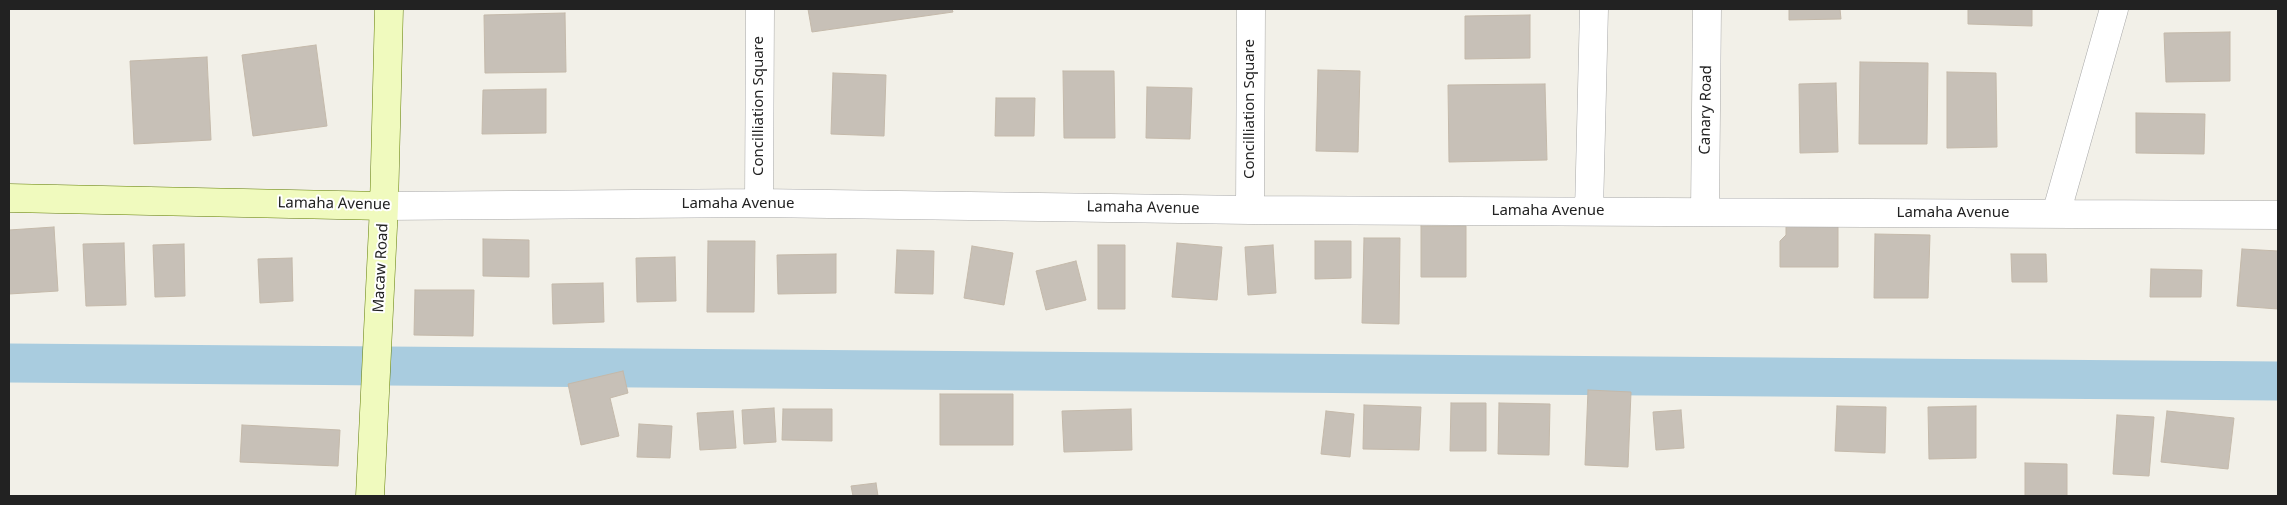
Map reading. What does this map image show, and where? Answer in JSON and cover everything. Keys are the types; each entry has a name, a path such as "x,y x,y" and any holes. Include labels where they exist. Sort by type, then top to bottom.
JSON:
{"street":[{"name":"Macaw Road","path":"370,496 381,285 389,9"},
{"name":"Concilliation Square","path":"759,203 760,9"},
{"name":"Concilliation Square","path":"1250,210 1251,9"},
{"path":"1589,212 1594,9"},
{"name":"Canary Road","path":"1705,211 1707,9"},
{"path":"2056,214 2114,9"},
{"name":"Lamaha Avenue","path":"9,198 384,206 759,203 1250,210 2278,215"}],"building":[{"path":"808,9 952,9 953,12 812,32"},
{"path":"1789,9 1840,9 1841,19 1789,20"},
{"path":"1968,9 2032,9 2032,26 1968,24"},
{"path":"565,13 566,72 485,73 484,15"},
{"path":"1530,15 1530,58 1465,59 1465,16"},
{"path":"2230,32 2230,81 2166,82 2164,33"},
{"path":"316,45 327,126 253,136 242,55"},
{"path":"207,57 211,140 134,144 130,61"},
{"path":"1860,62 1928,63 1927,144 1859,144"},
{"path":"1318,70 1360,71 1358,152 1316,151"},
{"path":"1063,71 1114,71 1115,138 1064,138"},
{"path":"1947,72 1996,73 1997,147 1947,148"},
{"path":"833,73 886,75 884,136 831,134"},
{"path":"1836,83 1838,152 1800,153 1799,84"},
{"path":"1545,84 1547,160 1449,162 1448,85"},
{"path":"1147,87 1192,88 1190,139 1146,138"},
{"path":"546,89 546,133 482,134 483,90"},
{"path":"996,98 1035,98 1034,136 995,136"},
{"path":"2136,113 2205,114 2204,154 2136,153"},
{"path":"1786,219 1838,219 1838,267 1780,267 1780,241 1786,235"},
{"path":"1421,226 1466,226 1466,277 1421,277"},
{"path":"54,227 58,291 9,294 9,230"},
{"path":"1875,234 1930,235 1928,298 1874,298"},
{"path":"1364,238 1400,238 1399,324 1362,323"},
{"path":"483,239 529,240 529,277 483,276"},
{"path":"708,241 755,241 754,312 707,312"},
{"path":"1315,241 1351,241 1351,278 1315,279"},
{"path":"124,243 126,305 86,306 83,244"},
{"path":"1177,243 1222,247 1217,300 1172,297"},
{"path":"184,244 185,296 155,297 153,245"},
{"path":"1098,245 1125,245 1125,309 1098,309"},
{"path":"1273,245 1276,293 1248,295 1245,247"},
{"path":"972,246 1013,253 1004,305 964,298"},
{"path":"2242,249 2278,251 2278,309 2237,306"},
{"path":"897,250 934,251 933,294 895,293"},
{"path":"836,254 836,293 778,294 777,255"},
{"path":"2011,254 2046,254 2047,282 2012,282"},
{"path":"675,257 676,301 637,302 636,258"},
{"path":"292,258 293,301 260,303 258,259"},
{"path":"1076,261 1086,300 1046,310 1036,271"},
{"path":"2151,269 2202,270 2201,297 2150,297"},
{"path":"603,283 604,322 553,324 552,284"},
{"path":"415,290 474,290 473,336 414,335"},
{"path":"623,371 628,393 610,398 619,436 581,445 568,384"},
{"path":"1588,390 1631,392 1628,467 1585,465"},
{"path":"940,394 1013,394 1013,445 940,445"},
{"path":"1451,403 1486,403 1486,451 1450,451"},
{"path":"1499,403 1550,404 1549,455 1498,454"},
{"path":"1364,405 1421,407 1419,450 1363,449"},
{"path":"1837,406 1886,407 1885,453 1835,451"},
{"path":"1976,406 1976,458 1929,459 1928,407"},
{"path":"774,408 776,442 744,444 742,410"},
{"path":"783,409 832,409 832,441 782,440"},
{"path":"1131,409 1132,450 1064,452 1062,411"},
{"path":"1681,410 1684,448 1656,450 1653,412"},
{"path":"733,411 736,448 700,450 697,413"},
{"path":"1326,411 1354,414 1350,457 1321,454"},
{"path":"2167,411 2234,418 2228,469 2161,462"},
{"path":"2117,415 2154,417 2149,476 2113,474"},
{"path":"639,424 672,426 670,458 637,457"},
{"path":"242,425 340,430 338,466 240,462"},
{"path":"2025,463 2067,464 2067,496 2025,496"},
{"path":"876,483 878,496 853,496 851,486"}],"waterway":[{"path":"9,363 2278,381"}]}
